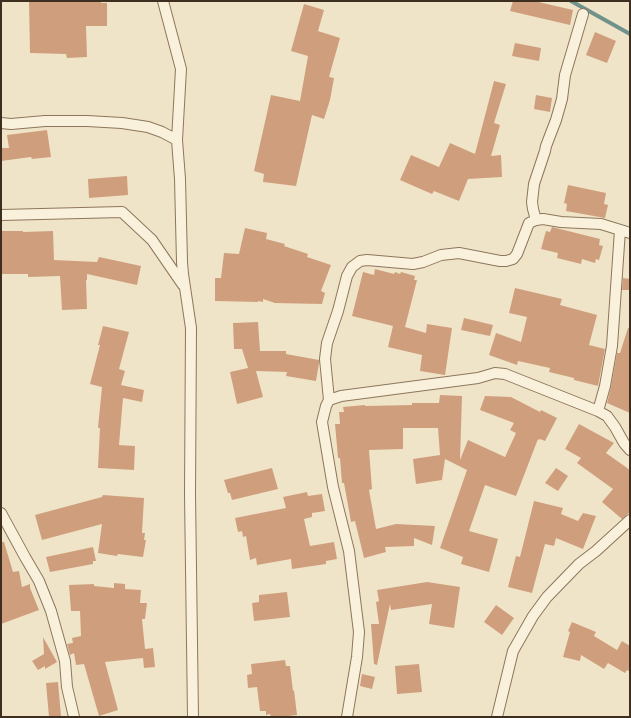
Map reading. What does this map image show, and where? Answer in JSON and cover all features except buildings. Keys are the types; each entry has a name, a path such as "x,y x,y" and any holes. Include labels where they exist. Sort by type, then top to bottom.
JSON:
{"street":[{"path":"163,1 181,69 177,140 180,179 182,262 191,328 190,494 193,717"},
{"path":"536,220 532,202 534,184 556,120 562,99 565,76 584,14"},
{"path":"1,123 11,124 45,121 87,121 122,123 148,127 177,140"},
{"path":"1,215 122,212 152,240 185,287"},
{"path":"347,717 357,656 359,632 349,550 333,487 322,422 329,400 325,359 327,343 347,276 352,267 360,261 367,260 413,264 441,255 459,253 500,261 513,259 529,223 536,220 544,219 561,222 601,224 625,232 612,346 605,386 598,411"},
{"path":"329,400 341,396 478,378 495,373 505,374 607,416 630,450"},
{"path":"1,513 39,581 51,610 65,661 74,717"},
{"path":"497,717 513,651 533,616 547,597 579,564 596,551 630,520"}],"waterway":[{"path":"571,1 630,34"}]}
